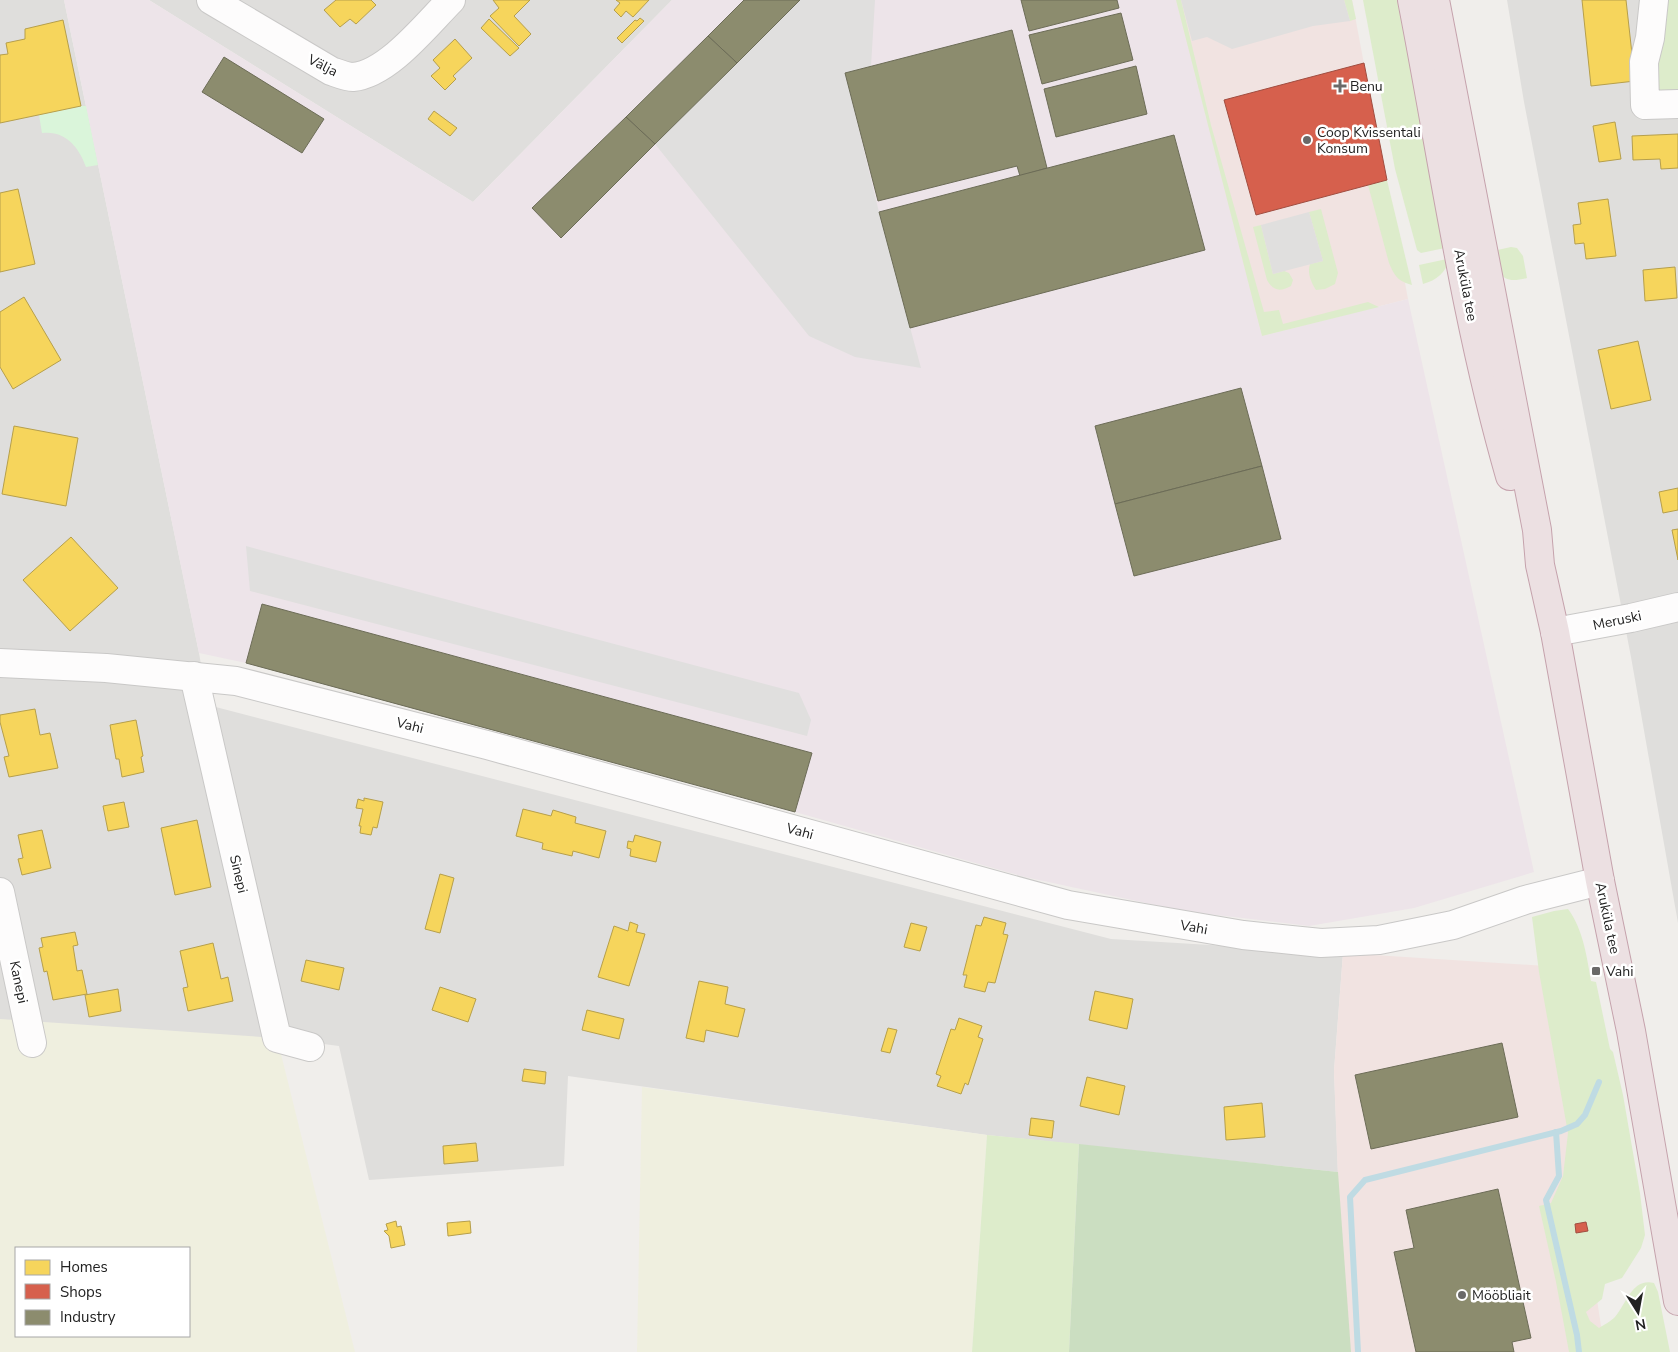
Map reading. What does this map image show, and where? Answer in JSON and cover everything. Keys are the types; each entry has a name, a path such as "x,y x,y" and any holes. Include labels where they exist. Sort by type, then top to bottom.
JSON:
{"highway":[{"name":"Aruküla tee","path":"1412,0 1474,325 1496,425 1524,521 1540,565 1555,632 1600,881 1631,1031 1678,1301"},
{"name":"Aruküla tee","path":"1435,0 1537,530 1540,565"}],"street":[{"name":"Välja","path":"211,0 331,71 351,77 370,73 392,59 451,0"},
{"path":"1654,0 1650,38 1644,62 1644,104 1678,104"},
{"name":"Meruski","path":"1555,632 1678,607"},
{"name":"Vahi","path":"0,663 106,668 236,681 487,745 1068,905 1243,935 1321,943 1379,940 1453,924 1525,900 1600,881"},
{"name":"Sinepi","path":"194,676 277,1038 310,1047"},
{"name":"Kanepi","path":"0,892 32,1043"}],"shaded area":[{"path":"0,0 64,0 199,653 208,705 1111,939 1343,953 1334,1071 1338,1172 987,1135 568,1076 564,1166 369,1180 339,1046 277,1038 0,1029"},
{"path":"64,0 149,0 473,202 672,0 1176,0 1262,336 1408,299 1534,872 1414,908 1309,926 1183,911 1025,877 795,812 246,663 199,653"},
{"path":"149,0 672,0 473,202"},
{"path":"800,0 875,0 871,66 845,73 879,212 921,368 855,357 809,336 655,144"},
{"path":"1167,0 1352,0 1408,299 1262,336"},
{"path":"1181,0 1344,0 1350,21 1313,26 1232,49 1207,37 1192,41"},
{"path":"1507,0 1678,0 1678,923 1631,657 1524,102"},
{"path":"1309,212 1323,261 1273,274 1261,225"},
{"path":"246,546 799,693 811,720 807,736 250,591"},
{"path":"1343,953 1546,966 1605,1352 1349,1352 1338,1180 1334,1071"}],"green space":[{"path":"1176,0 1181,0 1211,125 1264,312 1279,310 1283,324 1368,302 1379,307 1262,336"},
{"path":"1344,0 1352,0 1356,19 1350,21"},
{"path":"1363,0 1402,0 1445,248 1421,253 1417,250 1395,169"},
{"path":"1662,0 1678,0 1678,95 1655,95"},
{"path":"86,106 98,165 86,167 70,141 58,134 42,133 39,115"},
{"path":"1387,180 1412,285 1398,278 1389,263 1368,185"},
{"path":"1321,209 1338,273 1335,284 1325,289 1316,290 1310,277 1310,264 1323,261 1309,212"},
{"path":"1261,225 1273,274 1284,271 1289,273 1293,280 1291,286 1287,288 1280,290 1274,288 1267,280 1253,227"},
{"path":"1511,247 1517,248 1523,256 1527,278 1511,280 1499,271 1493,251"},
{"path":"1450,259 1440,275 1423,284 1419,265"},
{"path":"1568,909 1581,934 1591,981 1596,982 1610,1049 1613,1052 1623,1095 1640,1193 1645,1235 1641,1248 1622,1278 1605,1284 1602,1299 1586,1312 1590,1321 1599,1328 1615,1317 1635,1288 1646,1282 1654,1283 1658,1292 1670,1352 1569,1352 1539,1206 1551,1203 1563,1176 1568,1133 1539,972 1532,917"},
{"path":"0,1019 277,1038 355,1352 0,1352"},
{"path":"642,1087 987,1135 972,1352 637,1352"},
{"path":"987,1135 1079,1144 1069,1352 972,1352"},
{"path":"1079,1144 1338,1172 1351,1352 1069,1352"}],"building: Homes":[{"path":"336,0 371,0 376,5 356,24 350,19 340,27 324,10"},
{"path":"493,0 530,0 514,16 531,34 519,46 490,16 499,8"},
{"path":"616,0 649,0 633,17 626,11 621,17 614,10 620,3"},
{"path":"1582,0 1626,0 1635,81 1591,86"},
{"path":"640,18 644,21 622,43 617,38 635,20 637,21"},
{"path":"489,19 519,48 510,56 481,28"},
{"path":"63,20 81,106 0,123 0,55 8,54 6,43 25,39 25,29"},
{"path":"455,39 472,58 453,76 456,79 445,90 431,76 440,68 433,60"},
{"path":"434,111 457,128 450,136 428,119"},
{"path":"1615,122 1621,159 1599,162 1593,126"},
{"path":"1678,134 1678,168 1661,169 1660,159 1633,160 1632,136"},
{"path":"18,189 35,264 0,272 0,193"},
{"path":"1608,199 1616,256 1586,259 1584,243 1575,244 1573,225 1581,224 1578,203"},
{"path":"1675,267 1677,298 1645,301 1643,270"},
{"path":"24,297 61,360 13,389 0,367 0,312"},
{"path":"1638,341 1651,400 1611,409 1598,350"},
{"path":"14,426 78,438 66,506 2,494"},
{"path":"1678,488 1678,510 1663,513 1659,492"},
{"path":"1678,529 1678,560 1672,530"},
{"path":"71,537 118,588 70,631 23,580"},
{"path":"35,709 40,735 50,733 58,768 9,777 4,757 9,756 0,722 0,715"},
{"path":"136,720 144,772 122,777 119,759 116,759 110,725"},
{"path":"364,798 383,802 377,828 373,827 371,835 360,833 361,826 359,826 363,809 356,808 358,799 364,801"},
{"path":"124,802 129,827 108,831 103,806"},
{"path":"523,809 551,816 553,810 576,817 575,823 606,831 599,858 573,851 572,856 542,849 543,843 516,836"},
{"path":"197,820 211,887 175,895 161,828"},
{"path":"42,830 51,868 22,875 18,859 23,858 18,835"},
{"path":"635,835 661,842 656,862 630,856 631,849 627,848 628,841 633,842"},
{"path":"440,874 454,878 440,933 425,929"},
{"path":"984,917 1006,923 1003,934 1008,935 995,983 988,982 985,992 964,987 967,975 963,975 976,925 981,926"},
{"path":"630,922 638,925 636,932 645,934 629,986 598,977 614,926 628,931"},
{"path":"911,923 927,927 920,951 904,947"},
{"path":"75,932 78,945 73,946 77,971 82,970 87,994 53,1000 47,971 44,972 39,948 43,947 41,938"},
{"path":"213,943 221,979 228,977 233,1001 188,1011 183,988 188,987 180,951"},
{"path":"306,960 344,968 339,990 301,981"},
{"path":"699,981 728,987 725,1004 745,1009 738,1037 706,1030 704,1042 686,1038"},
{"path":"440,987 476,999 468,1022 432,1010"},
{"path":"118,989 121,1011 89,1017 85,995"},
{"path":"1095,991 1133,999 1127,1029 1089,1020"},
{"path":"587,1010 624,1019 619,1039 582,1030"},
{"path":"959,1018 982,1026 978,1037 983,1039 968,1085 965,1083 961,1094 937,1086 941,1076 936,1074 951,1029 955,1030"},
{"path":"888,1028 897,1030 890,1053 881,1051"},
{"path":"524,1069 546,1072 545,1084 522,1081"},
{"path":"1087,1077 1125,1086 1119,1115 1080,1106"},
{"path":"1262,1103 1265,1137 1226,1140 1224,1107"},
{"path":"1031,1118 1054,1121 1052,1138 1029,1135"},
{"path":"476,1143 478,1161 444,1164 443,1146"},
{"path":"396,1221 397,1227 401,1226 405,1245 391,1248 389,1236 384,1231 388,1230 386,1224"},
{"path":"470,1221 471,1233 448,1236 447,1223"}],"building: Shops":[{"name":"Coop Kvissentali Konsum","path":"1364,63 1387,180 1256,215 1224,100"},
{"path":"1586,1222 1588,1231 1576,1233 1575,1224"}],"building: Industry":[{"path":"744,0 800,0 737,63 708,36"},
{"path":"1021,0 1117,0 1119,8 1029,31"},
{"path":"1121,13 1133,60 1042,84 1029,35"},
{"path":"1012,30 1047,168 1020,176 1017,166 878,201 845,73"},
{"path":"708,36 737,63 655,144 626,117"},
{"path":"224,57 324,119 302,153 202,92"},
{"path":"1136,66 1147,114 1056,137 1044,89"},
{"path":"626,117 655,144 561,238 532,208"},
{"path":"1174,135 1205,250 910,328 879,212"},
{"path":"1241,388 1262,466 1115,504 1095,426"},
{"path":"1262,466 1281,539 1134,576 1115,504"},
{"path":"262,604 812,753 795,812 246,663"},
{"path":"1502,1043 1518,1117 1371,1149 1355,1075"},
{"name":"Mööbliait","path":"1498,1189 1531,1338 1512,1342 1514,1352 1416,1352 1394,1252 1414,1248 1406,1210"}],"waterway":[{"path":"1358,1352 1350,1197 1365,1180 1561,1131 1577,1124 1585,1115 1599,1082"},
{"path":"1556,1132 1559,1176 1546,1200 1577,1335 1579,1352"}],"place":[{"name":"Benu","path":"1340,86"},
{"name":"Coop Kvissentali Konsum","path":"1307,140"},
{"name":"Vahi","path":"1596,971"},
{"name":"Mööbliait","path":"1462,1295"}]}
